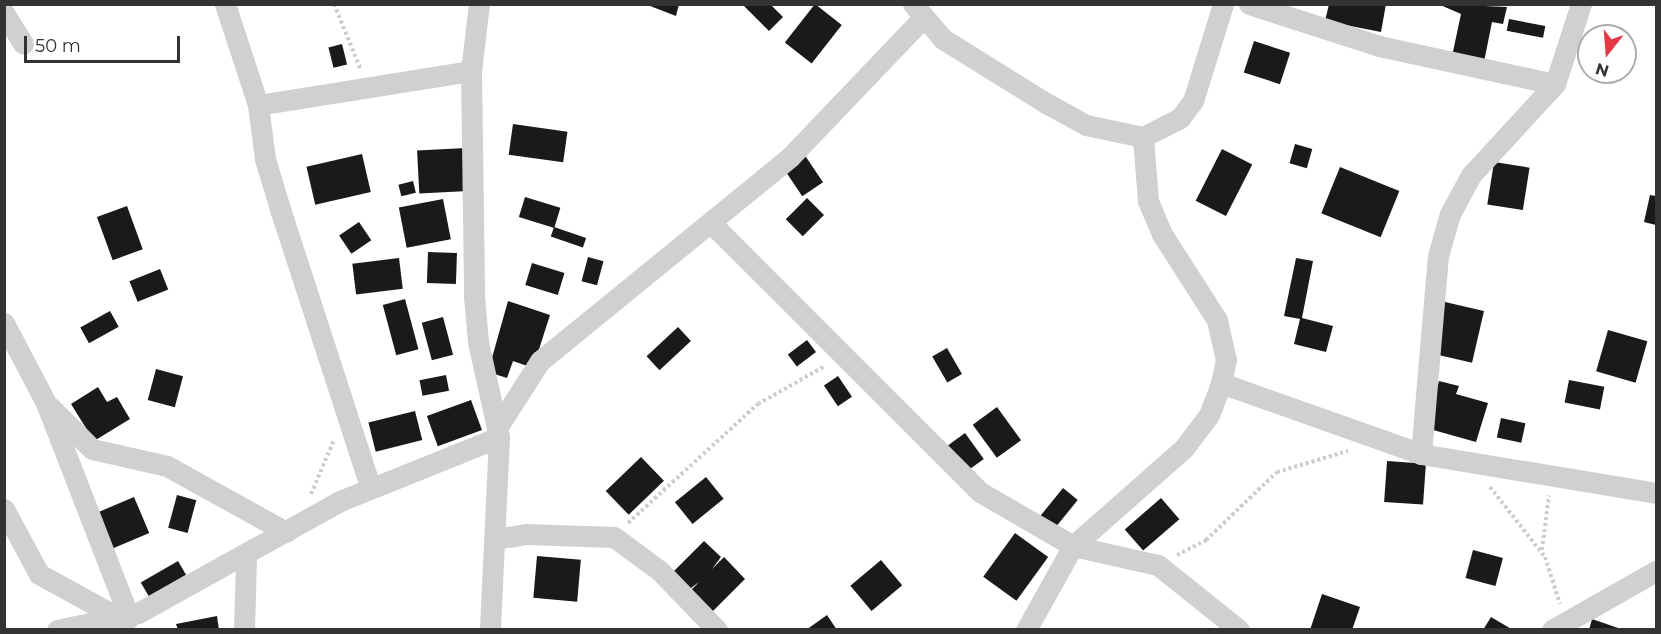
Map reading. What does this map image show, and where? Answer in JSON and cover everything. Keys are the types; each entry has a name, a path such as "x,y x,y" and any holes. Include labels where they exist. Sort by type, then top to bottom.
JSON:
{"street":[{"path":"225,4 258,105 265,159 370,486"},
{"path":"479,4 471,71 474,296 478,342 498,432 490,630"},
{"path":"57,630 133,620 246,557 306,519 370,486 498,432 540,361 713,225 790,157 918,11 980,64 1086,125 1143,137 1180,118 1193,101 1222,4"},
{"path":"1249,4 1379,46 1555,84"},
{"path":"1421,454 1438,256 1450,214 1471,175 1555,84 1581,4"},
{"path":"4,13 23,43"},
{"path":"258,105 367,85 471,71"},
{"path":"1026,630 1073,546 1184,448 1209,415 1221,383 1226,360 1217,320 1162,234 1148,201 1143,137"},
{"path":"713,225 842,357 980,492 1073,546 1158,565 1239,630"},
{"path":"4,323 46,403 133,620"},
{"path":"1221,383 1290,404 1384,444 1421,454 1656,493"},
{"path":"46,403 92,449 166,466 286,532"},
{"path":"4,509 39,574 133,620"},
{"path":"495,539 537,534 614,537 660,572 717,630"},
{"path":"244,630 246,557"},
{"path":"1559,626 1656,571"}],"path":[{"path":"334,4 367,85"},
{"path":"614,537 759,404 842,357"},
{"path":"306,519 345,408"},
{"path":"1158,565 1206,540 1277,472 1304,460 1384,444"},
{"path":"1464,460 1542,552"},
{"path":"1551,474 1542,552 1559,626"}],"building":[{"path":"645,4 679,4 676,16"},
{"path":"742,4 770,4 783,17 769,31"},
{"path":"815,4 842,25 812,64 785,43"},
{"path":"1329,4 1386,4 1381,32 1325,21"},
{"path":"1438,4 1507,7 1503,24 1492,22 1483,67 1451,61 1461,14"},
{"path":"1509,19 1545,26 1543,38 1507,31"},
{"path":"1254,41 1290,53 1280,84 1244,72"},
{"path":"342,44 347,64 333,68 328,47"},
{"path":"513,124 567,132 563,162 509,155"},
{"path":"1295,144 1312,149 1307,168 1289,163"},
{"path":"466,148 468,191 419,194 417,151"},
{"path":"1222,149 1252,164 1226,216 1196,201"},
{"path":"362,154 371,192 315,205 306,167"},
{"path":"804,154 823,182 802,196 783,168"},
{"path":"1494,162 1530,168 1523,210 1487,204"},
{"path":"1340,167 1399,191 1381,237 1321,213"},
{"path":"413,181 416,193 401,196 398,185"},
{"path":"1650,195 1656,196 1656,225 1644,222"},
{"path":"525,197 560,208 554,228 519,217"},
{"path":"807,198 824,215 803,236 786,219"},
{"path":"443,199 451,239 407,248 399,208"},
{"path":"127,206 143,249 113,260 97,217"},
{"path":"359,222 371,240 351,254 339,235"},
{"path":"554,227 586,238 583,248 551,236"},
{"path":"428,252 457,253 456,284 427,283"},
{"path":"588,257 603,261 597,285 582,281"},
{"path":"399,258 403,289 356,294 352,264"},
{"path":"1296,258 1313,261 1302,318 1333,326 1326,352 1294,344 1300,319 1284,316"},
{"path":"532,263 565,273 558,295 525,285"},
{"path":"160,269 168,289 138,302 129,281"},
{"path":"405,299 418,349 396,355 383,305"},
{"path":"508,301 550,315 533,368 513,361 507,378 488,372"},
{"path":"1445,302 1484,311 1472,363 1433,354"},
{"path":"110,311 119,327 89,343 80,327"},
{"path":"443,317 453,355 432,360 422,323"},
{"path":"678,327 691,341 660,370 647,356"},
{"path":"1608,330 1647,341 1636,383 1596,371"},
{"path":"807,340 816,352 797,366 788,354"},
{"path":"947,348 962,374 947,382 932,356"},
{"path":"156,369 183,376 175,407 148,400"},
{"path":"446,375 449,391 423,396 419,380"},
{"path":"838,376 852,397 838,406 824,386"},
{"path":"1569,380 1604,387 1600,409 1565,403"},
{"path":"1439,381 1459,386 1456,394 1488,403 1476,442 1426,428"},
{"path":"98,387 107,402 117,397 130,419 94,441 71,404"},
{"path":"471,400 482,430 438,446 427,416"},
{"path":"997,407 1021,440 997,458 973,425"},
{"path":"415,411 422,440 376,452 368,423"},
{"path":"1501,418 1525,423 1521,443 1497,438"},
{"path":"965,433 984,459 964,474 945,448"},
{"path":"641,457 664,481 629,515 606,491"},
{"path":"1387,461 1426,464 1423,505 1384,502"},
{"path":"706,477 724,499 693,524 675,502"},
{"path":"1063,488 1078,500 1053,531 1038,519"},
{"path":"177,495 196,500 188,533 168,528"},
{"path":"134,497 149,533 111,549 96,513"},
{"path":"1161,498 1179,519 1143,551 1125,529"},
{"path":"1015,533 1048,557 1016,601 983,577"},
{"path":"704,541 721,557 712,569 724,557 745,579 710,614 688,593 699,582 687,591 670,575"},
{"path":"1473,550 1503,558 1495,586 1465,578"},
{"path":"537,556 581,560 577,602 533,598"},
{"path":"881,560 902,585 872,611 850,586"},
{"path":"178,561 186,575 149,596 141,582"},
{"path":"1322,594 1360,607 1352,630 1310,630"},
{"path":"827,615 837,630 806,630"},
{"path":"217,616 219,630 178,630 176,624"},
{"path":"1491,617 1513,630 1483,630"},
{"path":"1592,619 1621,629 1621,630 1589,630"}]}
